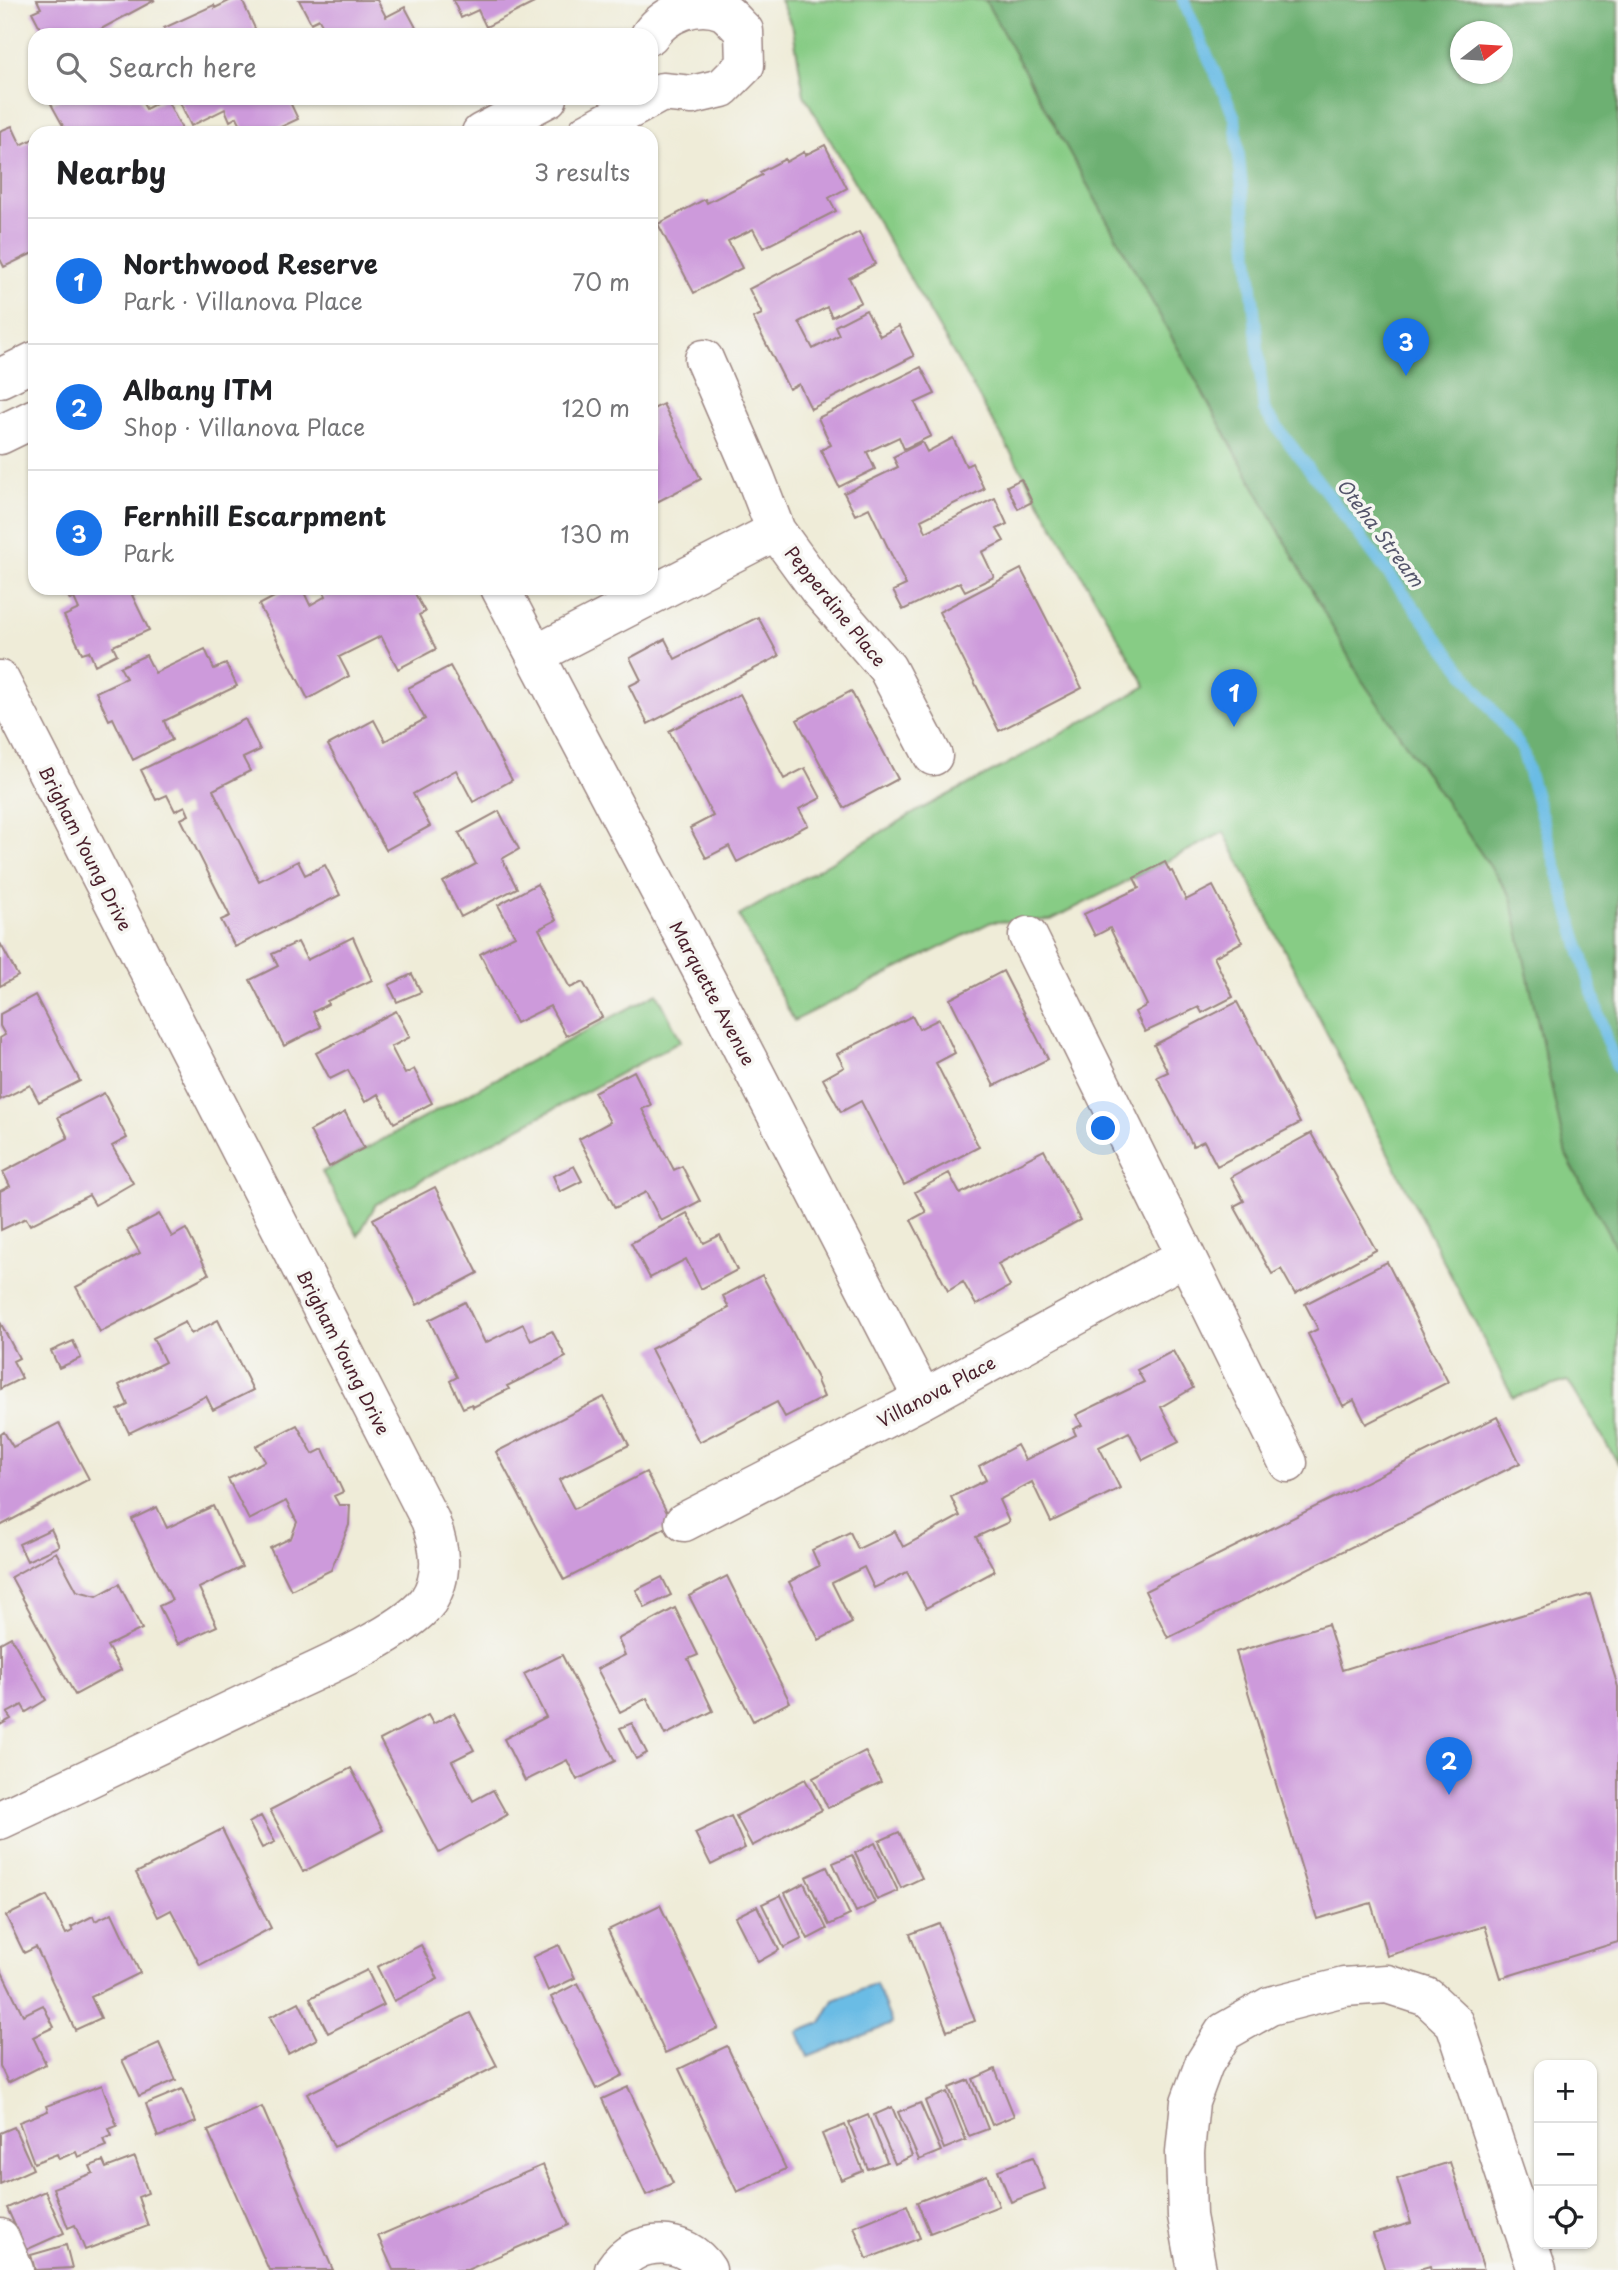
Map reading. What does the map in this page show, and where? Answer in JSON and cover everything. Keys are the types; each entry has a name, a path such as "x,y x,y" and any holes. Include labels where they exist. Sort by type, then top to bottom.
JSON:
{"street":[{"path":"656,28 666,17 692,5 710,5 725,12 744,31 746,65 722,88 692,94 662,92 658,94"},
{"path":"494,126 535,105"},
{"path":"600,126 638,105"},
{"name":"Pepperdine Place","path":"704,359 776,531 819,590 887,668 933,756"},
{"path":"0,378 28,364"},
{"path":"0,435 28,421"},
{"name":"Pepperdine Place","path":"658,592 776,531"},
{"name":"Marquette Avenue","path":"504,595 923,1399"},
{"name":"Pepperdine Place","path":"535,655 652,595"},
{"name":"Brigham Young Drive","path":"0,680 430,1520 438,1542 441,1562 429,1599 416,1615 395,1629 321,1668 0,1820"},
{"path":"1028,936 1288,1463"},
{"name":"Villanova Place","path":"684,1522 923,1399 1186,1256"},
{"path":"1198,2270 1187,2216 1185,2152 1190,2102 1204,2064 1217,2042 1224,2032 1270,2006 1345,1987 1387,1984 1427,1997 1455,2023 1536,2270"},
{"path":"0,2238 14,2270"},
{"path":"614,2270 631,2252 649,2245 668,2244 687,2250 702,2262 707,2270"}],"green space":[{"path":"780,0 1618,0 1618,1463 1568,1381 1513,1397 1224,832 1051,920 991,922 794,1021 739,916 921,809 1146,686 804,95 793,29"},
{"path":"985,0 1618,0 1618,1252 1566,1155 1511,897 1361,679"},
{"path":"657,993 681,1041 376,1204 358,1236 322,1172"}],"water":[{"path":"876,1984 892,2024 808,2057 798,2032 821,2023 834,2000"}],"building":[{"path":"37,0 155,0 103,28 40,28 32,12 41,8"},
{"path":"231,0 242,0 255,28 164,28 214,5 215,8"},
{"path":"299,0 377,0 386,17 405,7 416,28 324,28 319,19 311,23"},
{"path":"453,0 532,0 534,3 486,27 478,10 461,18"},
{"path":"52,105 144,105 146,109 153,105 170,105 180,126 63,126"},
{"path":"181,105 291,105 298,119 283,126 242,126 237,117 230,121 225,109 191,126"},
{"path":"12,126 21,145 28,142 28,255 4,267 0,259 0,131"},
{"path":"825,145 847,188 829,198 836,211 763,248 753,229 728,241 742,268 694,293 658,224 705,199 707,203 762,175 760,172 785,159 786,162"},
{"path":"859,232 875,264 849,278 861,302 832,317 827,307 799,322 813,349 839,335 835,326 866,310 880,336 899,326 914,356 811,409 799,384 789,389 753,318 762,314 749,289"},
{"path":"921,367 935,394 915,403 931,436 904,449 899,437 867,452 875,469 839,487 821,450 831,445 818,418"},
{"path":"663,404 701,479 658,501 658,406"},
{"path":"953,438 966,466 972,463 984,489 921,520 926,532 995,498 1007,524 997,529 1004,541 982,552 994,577 965,591 960,582 903,610 893,591 906,585 869,508 855,515 844,493 898,467 893,457 922,442 927,452"},
{"path":"1021,479 1032,502 1018,509 1007,486"},
{"path":"1021,569 1082,688 999,731 939,612"},
{"path":"68,595 132,595 149,630 113,646 117,654 95,665 89,651 82,653 64,616 79,609 74,598 70,600"},
{"path":"278,595 305,595 310,605 326,595 416,595 425,612 419,615 436,649 398,669 381,636 339,657 349,676 308,699 259,605"},
{"path":"758,617 779,656 648,724 629,686 641,680 630,658 665,639 675,659"},
{"path":"205,649 214,669 226,664 237,686 164,721 172,740 133,760 113,718 109,720 96,692 126,678 120,667 146,655 155,673"},
{"path":"450,666 512,780 473,802 456,770 413,794 430,826 386,850 328,745 374,720 385,741 425,719 408,688"},
{"path":"851,691 898,779 844,808 797,720"},
{"path":"740,694 784,779 805,768 821,798 799,809 808,825 737,862 729,846 706,858 690,828 713,816 669,731"},
{"path":"245,719 260,750 243,758 250,771 213,790 259,881 298,861 305,875 325,865 340,895 235,947 221,920 230,916 181,819 189,815 185,806 175,811 167,795 156,800 141,770"},
{"path":"499,811 519,849 502,859 517,888 461,917 443,882 476,864 459,833"},
{"path":"1165,862 1186,900 1213,886 1242,942 1214,957 1233,997 1202,1013 1199,1007 1145,1032 1135,1012 1147,1005 1110,928 1095,936 1084,914 1139,888 1134,878"},
{"path":"537,884 556,920 539,929 570,988 583,982 602,1017 566,1036 550,1006 516,1023 480,954 515,936 498,905"},
{"path":"353,937 372,980 327,1001 328,1004 313,1012 321,1027 284,1046 250,980 278,966 272,954 298,942 307,960"},
{"path":"0,943 18,976 0,986"},
{"path":"1003,971 1048,1059 994,1086 950,999"},
{"path":"412,974 421,992 397,1002 389,985"},
{"path":"35,995 80,1081 39,1102 30,1085 0,1100 0,1038 5,1035 0,1026 0,1014"},
{"path":"1237,1002 1300,1123 1217,1166 1204,1141 1193,1146 1157,1077 1168,1072 1154,1045"},
{"path":"396,1011 410,1037 391,1047 405,1074 414,1069 432,1103 394,1123 378,1094 365,1102 348,1070 330,1079 316,1053"},
{"path":"912,1016 919,1029 939,1019 955,1053 936,1063 979,1147 904,1185 861,1101 841,1112 823,1079 844,1067 837,1054"},
{"path":"634,1071 651,1105 642,1109 674,1170 682,1166 700,1201 661,1221 646,1192 615,1208 579,1139 610,1122 594,1092"},
{"path":"104,1093 127,1138 112,1146 133,1183 95,1205 89,1195 30,1225 26,1218 1,1230 0,1191 10,1186 3,1172 68,1138 58,1117"},
{"path":"345,1112 364,1148 329,1167 310,1131"},
{"path":"1311,1133 1376,1250 1295,1294 1281,1269 1272,1274 1234,1206 1244,1201 1231,1177"},
{"path":"1044,1150 1080,1220 998,1264 1010,1286 976,1305 963,1282 948,1291 911,1220 926,1212 915,1192 949,1173 960,1194"},
{"path":"574,1166 582,1181 560,1192 553,1176"},
{"path":"435,1187 478,1273 417,1305 373,1219"},
{"path":"687,1213 704,1243 720,1235 737,1270 701,1289 686,1259 650,1278 631,1243"},
{"path":"159,1214 172,1237 186,1229 209,1274 100,1332 76,1287 140,1253 127,1231"},
{"path":"1387,1262 1448,1382 1366,1424 1354,1400 1343,1406 1308,1334 1318,1329 1305,1304"},
{"path":"762,1275 818,1380 824,1397 785,1417 777,1402 699,1442 651,1349 729,1308 723,1296"},
{"path":"465,1302 485,1343 523,1324 531,1341 552,1331 566,1357 507,1386 509,1389 473,1407 472,1404 463,1408 450,1381 457,1377 429,1320"},
{"path":"218,1320 253,1390 213,1410 206,1396 129,1433 118,1410 128,1405 119,1385 165,1362 153,1338 185,1322 191,1334"},
{"path":"0,1322 19,1358 13,1361 22,1378 0,1389"},
{"path":"73,1341 81,1358 59,1368 51,1351"},
{"path":"1173,1351 1193,1388 1161,1407 1179,1442 1143,1460 1129,1432 1099,1447 1120,1488 1051,1522 1032,1482 999,1500 1009,1522 976,1537 995,1571 926,1608 907,1572 874,1588 864,1567 832,1583 852,1623 819,1640 789,1582 819,1566 812,1550 850,1532 858,1549 895,1531 903,1547 960,1516 951,1497 986,1480 979,1466 1017,1445 1025,1460 1076,1435 1073,1429 1082,1425 1076,1415 1144,1382 1137,1370"},
{"path":"604,1397 629,1445 559,1480 574,1509 646,1472 673,1524 564,1580 496,1452"},
{"path":"1497,1417 1520,1463 1168,1638 1145,1591"},
{"path":"59,1423 89,1479 0,1526 0,1435 4,1432 13,1447"},
{"path":"297,1425 313,1454 323,1449 343,1492 334,1496 339,1505 350,1505 349,1525 331,1570 291,1590 270,1548 291,1538 297,1522 286,1501 249,1520 228,1479 265,1461 256,1446"},
{"path":"213,1506 242,1567 199,1588 217,1626 178,1644 159,1606 172,1600 132,1519 157,1507 167,1528"},
{"path":"51,1529 59,1546 27,1561 19,1544"},
{"path":"56,1552 77,1591 97,1596 119,1584 142,1629 107,1646 121,1670 75,1695 11,1577"},
{"path":"727,1576 790,1702 753,1721 689,1596"},
{"path":"662,1577 671,1595 645,1608 636,1590"},
{"path":"1590,1594 1618,1687 1618,1942 1501,1978 1485,1926 1387,1956 1371,1903 1317,1919 1236,1652 1328,1624 1342,1670"},
{"path":"675,1608 698,1655 688,1659 713,1711 665,1735 647,1698 620,1712 597,1669 625,1655 618,1639"},
{"path":"11,1637 46,1700 26,1712 22,1705 7,1713 11,1719 0,1725 0,1643"},
{"path":"562,1655 615,1761 577,1780 567,1760 525,1781 504,1739 546,1717 524,1674"},
{"path":"454,1713 474,1750 452,1761 473,1801 493,1790 507,1815 439,1853 380,1740 428,1715 433,1724"},
{"path":"632,1723 647,1753 636,1759 620,1728"},
{"path":"865,1751 881,1782 828,1808 813,1778"},
{"path":"351,1768 383,1830 303,1872 270,1810"},
{"path":"805,1779 822,1810 752,1846 736,1816"},
{"path":"261,1816 275,1842 262,1848 249,1823"},
{"path":"731,1816 745,1848 711,1865 695,1833"},
{"path":"222,1829 271,1928 200,1965 171,1910 158,1917 136,1873"},
{"path":"899,1832 922,1878 901,1888 879,1841"},
{"path":"875,1843 898,1891 877,1900 855,1853"},
{"path":"852,1855 875,1903 856,1912 833,1863"},
{"path":"827,1867 850,1915 829,1925 806,1877"},
{"path":"804,1883 827,1929 808,1939 785,1893"},
{"path":"781,1895 802,1939 784,1948 762,1904"},
{"path":"47,1896 66,1934 73,1931 71,1927 93,1916 95,1921 112,1913 140,1973 91,1997 101,2018 75,2030 36,1947 24,1953 6,1916"},
{"path":"660,1905 718,2028 665,2053 608,1930"},
{"path":"757,1906 779,1950 758,1962 735,1917"},
{"path":"939,1923 975,2021 947,2031 910,1934"},
{"path":"421,1945 438,1979 394,2001 377,1967"},
{"path":"559,1945 575,1978 548,1991 533,1957"},
{"path":"0,1968 23,2015 43,2005 54,2027 33,2037 46,2064 8,2083 0,2066"},
{"path":"367,1970 384,2005 328,2033 310,1998"},
{"path":"578,1983 623,2075 596,2089 551,1997"},
{"path":"299,2002 317,2039 288,2054 270,2017"},
{"path":"470,2013 497,2066 334,2147 307,2094"},
{"path":"159,2043 176,2080 139,2096 122,2060"},
{"path":"727,2046 786,2169 737,2192 679,2069"},
{"path":"995,2069 1014,2116 992,2125 973,2079"},
{"path":"969,2080 988,2129 969,2136 949,2088"},
{"path":"102,2085 117,2126 109,2129 112,2136 103,2139 106,2146 78,2157 76,2152 59,2159 57,2154 34,2163 19,2122 48,2111 46,2106"},
{"path":"628,2087 673,2183 646,2195 602,2099"},
{"path":"182,2089 196,2122 158,2137 146,2104"},
{"path":"947,2092 966,2140 944,2149 925,2101"},
{"path":"920,2103 941,2151 919,2160 898,2112"},
{"path":"262,2107 333,2270 269,2270 208,2131"},
{"path":"892,2107 912,2156 895,2164 874,2115"},
{"path":"868,2115 887,2162 868,2169 849,2123"},
{"path":"845,2125 863,2171 841,2180 822,2134"},
{"path":"14,2127 33,2169 0,2184 0,2133"},
{"path":"135,2157 148,2193 138,2197 148,2226 85,2250 75,2225 68,2228 53,2188 93,2173 90,2166 103,2161 106,2168"},
{"path":"1033,2157 1045,2189 1011,2202 998,2170"},
{"path":"1450,2162 1484,2270 1431,2270 1430,2266 1416,2270 1385,2270 1373,2234 1411,2223 1397,2179"},
{"path":"543,2165 569,2225 467,2270 393,2270 378,2236"},
{"path":"987,2175 999,2206 930,2233 917,2202"},
{"path":"45,2191 64,2233 26,2250 7,2208"},
{"path":"907,2205 920,2238 867,2259 854,2227"},
{"path":"66,2245 72,2268 35,2270 31,2255"}],"waterway":[{"name":"Oteha Stream","path":"1183,0 1235,118 1264,410 1522,749 1607,1042 1618,1068"}],"place":[{"name":"Fernhill Escarpment","path":"1406,376"},
{"name":"Northwood Reserve","path":"1234,727"},
{"name":"Albany ITM","path":"1449,1795"}]}
